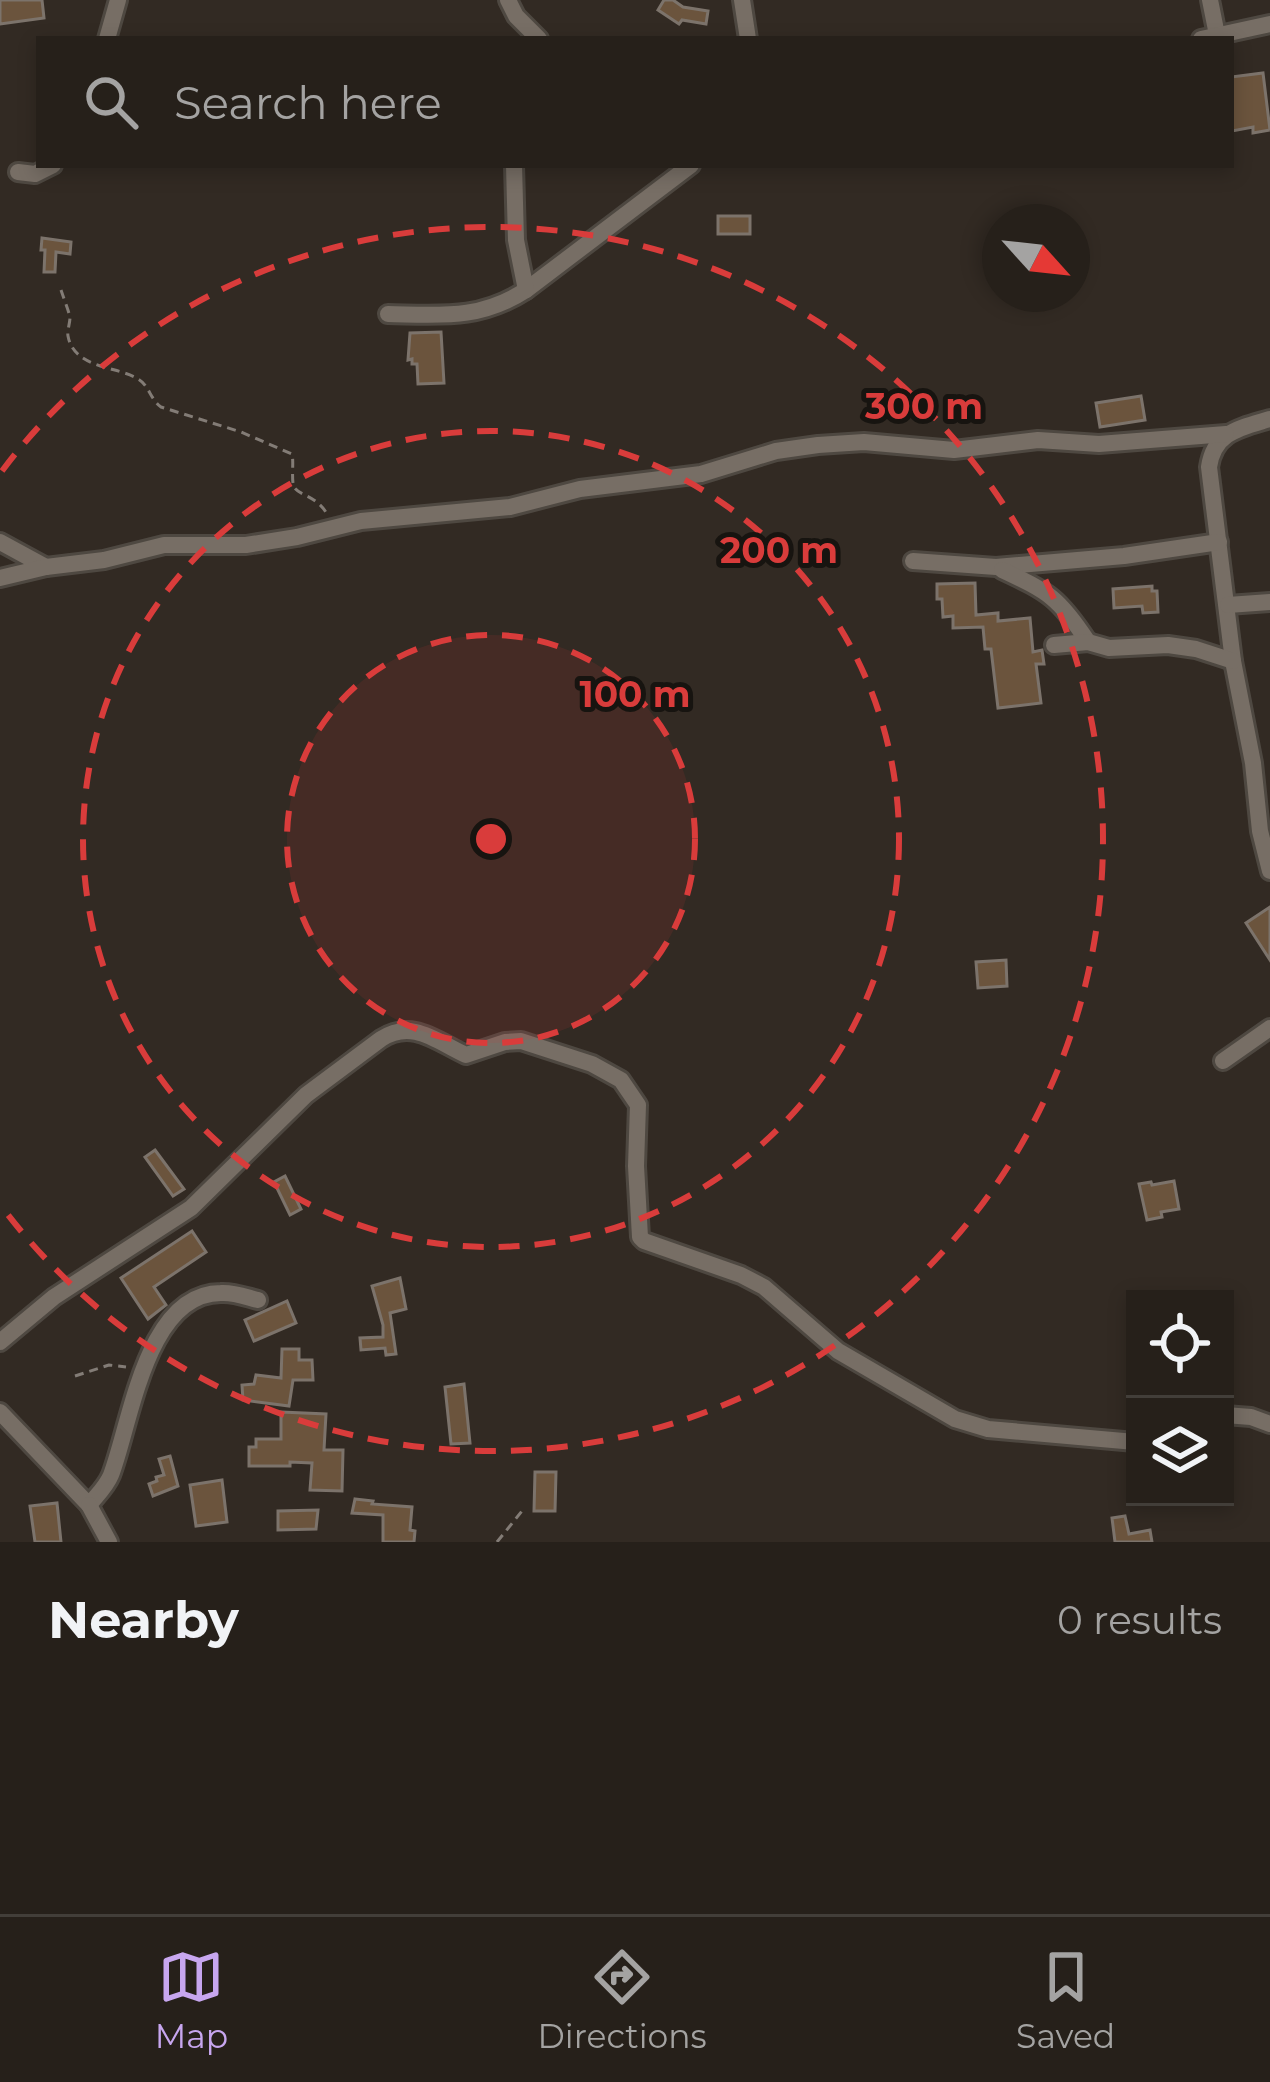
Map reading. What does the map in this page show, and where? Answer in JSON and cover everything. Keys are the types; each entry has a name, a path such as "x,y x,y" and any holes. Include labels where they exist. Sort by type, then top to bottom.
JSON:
{"street":[{"path":"108,36 118,0"},
{"path":"508,0 536,36"},
{"path":"742,0 748,36"},
{"path":"1209,36 1210,0"},
{"path":"1214,36 1270,24"},
{"path":"18,172 35,174 47,168"},
{"path":"514,168 516,240 526,290"},
{"path":"388,314 488,310 526,290 687,168"},
{"path":"0,578 164,545 246,545 361,521 510,507 595,487 701,474 776,451 818,445 864,442 954,450 1039,440 1100,444 1226,434 1270,418"},
{"path":"1226,434 1217,442 1209,467 1233,661 1270,872"},
{"path":"0,542 46,567"},
{"path":"913,561 996,567 1219,542"},
{"path":"996,567 1052,596 1088,642"},
{"path":"1228,604 1270,602"},
{"path":"1054,645 1184,646 1233,661"},
{"path":"1223,1060 1270,1028"},
{"path":"0,1342 54,1297 191,1208 306,1095 381,1039 408,1029 466,1055 505,1042 521,1042 592,1064 621,1080 638,1105 640,1237 764,1287 826,1342 913,1396 956,1419 988,1429 1126,1441"},
{"path":"89,1505 110,1476 144,1369 162,1329 188,1304 224,1292 258,1300"},
{"path":"0,1412 89,1505 109,1542"},
{"path":"1234,1416 1270,1424"}],"path":[{"path":"61,290 70,317 68,336 81,355 101,367 135,376 161,407 292,454 294,486 318,500 333,527"},
{"path":"75,1376 109,1365 144,1369"},
{"path":"497,1542 523,1510"}],"building":[{"path":"0,0 42,0 44,18 0,24"},
{"path":"664,0 708,11 706,24 682,20 679,24 658,10"},
{"path":"1263,73 1270,130 1234,131 1234,77"},
{"path":"718,216 750,216 750,234 718,234"},
{"path":"42,238 71,242 70,254 56,252 55,272 44,272"},
{"path":"441,332 444,383 418,384 417,364 408,360 410,333"},
{"path":"1141,396 1145,420 1100,427 1096,403"},
{"path":"975,583 976,615 998,613 998,621 1030,618 1033,652 1042,650 1044,664 1036,664 1041,703 998,708 991,649 985,649 983,627 953,628 953,616 943,617 937,584"},
{"path":"1152,586 1157,591 1158,612 1143,613 1142,606 1114,608 1113,589"},
{"path":"1270,907 1270,960 1246,923"},
{"path":"1006,960 1007,986 978,988 976,962"},
{"path":"155,1150 184,1189 173,1196 145,1157"},
{"path":"285,1176 301,1209 290,1215 274,1182"},
{"path":"1174,1181 1179,1209 1147,1220 1139,1184"},
{"path":"192,1231 206,1252 154,1287 166,1305 148,1319 121,1278"},
{"path":"400,1278 406,1309 390,1313 396,1354 386,1355 385,1348 361,1350 360,1338 383,1337 372,1286"},
{"path":"287,1301 296,1323 254,1341 245,1320"},
{"path":"282,1349 299,1349 299,1360 312,1360 313,1380 293,1380 289,1406 243,1400 242,1385 254,1384 256,1375 281,1378"},
{"path":"464,1384 470,1443 451,1444 445,1387"},
{"path":"281,1412 326,1414 324,1450 343,1450 342,1491 310,1490 312,1463 249,1466 249,1447 256,1447 256,1439 281,1439"},
{"path":"170,1456 178,1486 153,1496 149,1484 164,1475 159,1459"},
{"path":"535,1472 556,1472 555,1511 534,1511"},
{"path":"222,1480 227,1522 196,1526 190,1485"},
{"path":"355,1499 412,1507 414,1542 383,1542 383,1515 352,1513"},
{"path":"57,1503 61,1542 35,1542 30,1506"},
{"path":"318,1510 316,1529 278,1530 278,1511"},
{"path":"1125,1516 1129,1534 1150,1530 1152,1542 1115,1542 1112,1518"}]}
